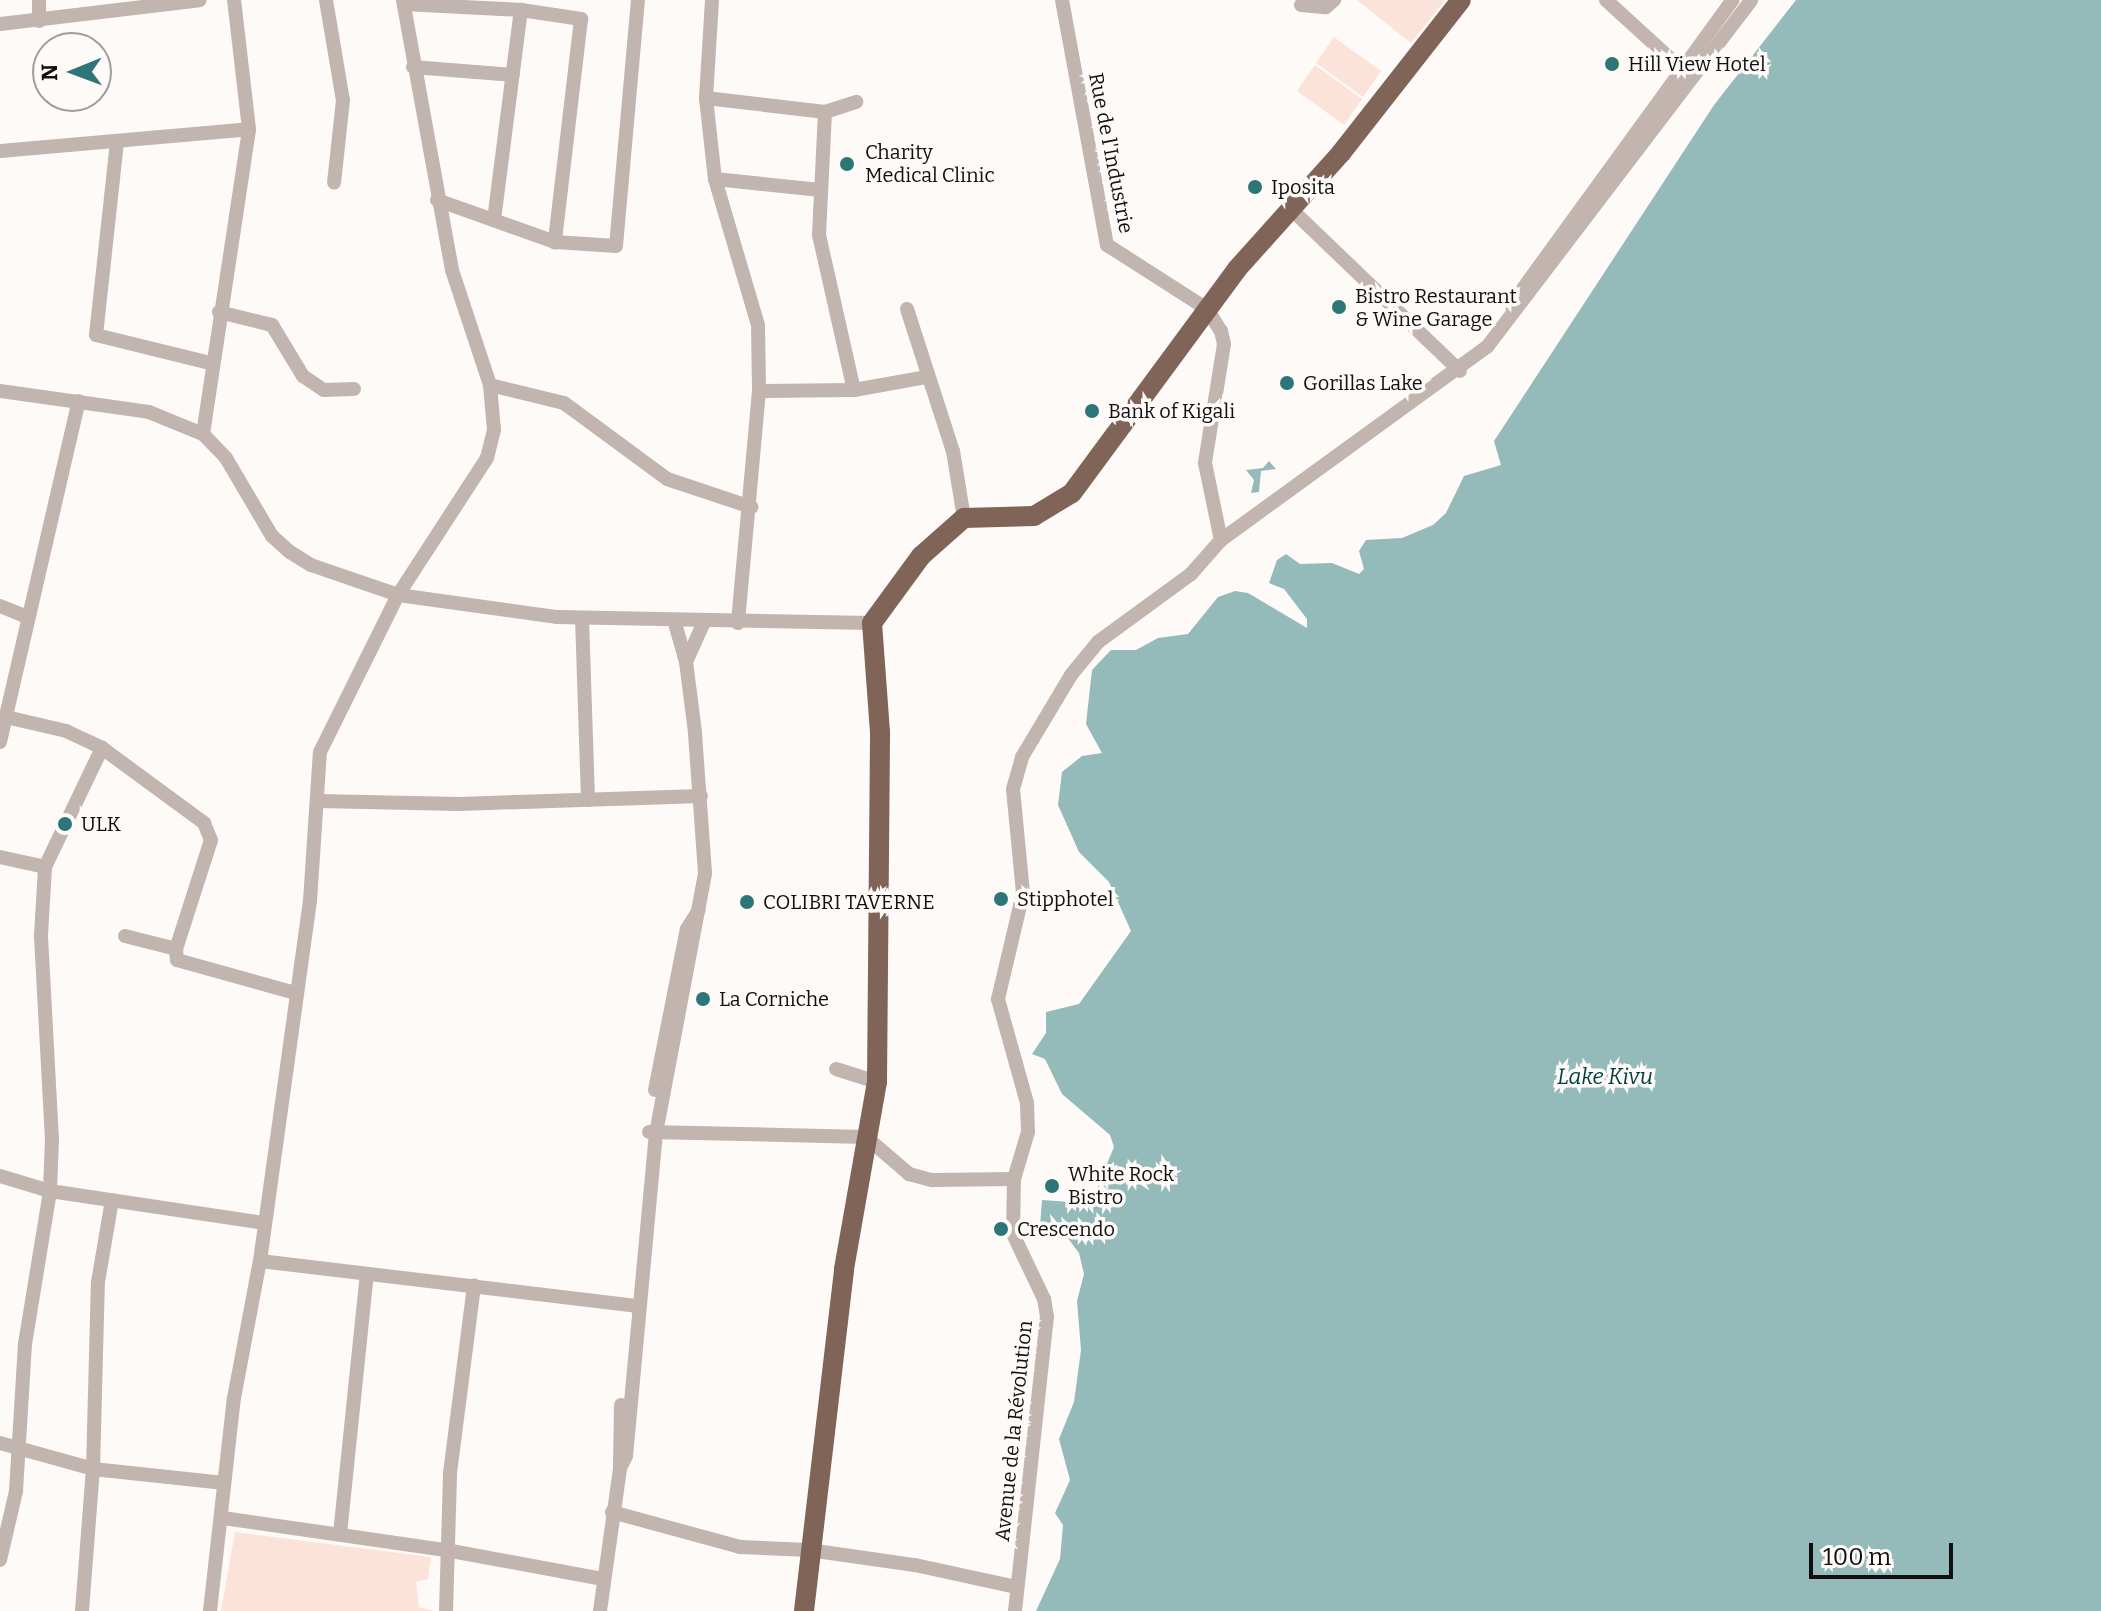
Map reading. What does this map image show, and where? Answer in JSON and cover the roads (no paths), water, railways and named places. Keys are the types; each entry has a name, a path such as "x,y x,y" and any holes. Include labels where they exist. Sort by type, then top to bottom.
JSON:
{"highway":[{"path":"804,1611 844,1269 877,1082 881,744 872,623 921,556 964,518 1034,516 1072,493 1163,376 1207,309 1409,71 1461,0"}],"street":[{"path":"39,0 39,21"},
{"path":"0,24 200,0"},
{"path":"203,434 210,363 249,129 234,0"},
{"path":"326,0 343,100 334,183"},
{"path":"437,200 555,242 611,249 620,236 638,0"},
{"path":"712,0 706,98 715,179 758,325 759,391 751,507 738,623"},
{"name":"Rue de l'Industrie","path":"1062,0 1107,245 1207,309"},
{"path":"1301,5 1326,7 1334,0"},
{"path":"1606,0 1687,74"},
{"path":"1687,74 1733,0"},
{"path":"1687,74 1751,0"},
{"path":"210,1611 223,1518 224,1483 260,1261 310,901 320,752 398,595 487,458 494,430 490,385 452,270 437,200 403,2 576,16 582,27 555,242"},
{"path":"494,220 521,10"},
{"path":"413,67 513,75"},
{"name":"Avenue de la Révolution","path":"1015,1611 1047,1317 1044,1299 1016,1249 1014,1179 1028,1132 1027,1103 1004,1033 997,988 1023,893 1014,807 1016,771 1083,657 1191,574 1221,540 1454,371 1484,344 1509,317 1687,74"},
{"path":"706,98 825,112 856,102"},
{"path":"825,112 819,235 854,390"},
{"path":"0,151 249,129"},
{"path":"117,142 96,335 210,363"},
{"path":"715,179 820,190"},
{"path":"1291,209 1454,371"},
{"path":"907,309 926,377 935,384 953,451 964,518"},
{"path":"1207,309 1224,344 1205,463 1221,540"},
{"path":"219,312 272,325 303,376 324,390 354,389"},
{"path":"759,391 854,390 926,377"},
{"path":"490,385 555,399 667,479 751,507"},
{"path":"0,391 149,412 203,434 226,458 272,536 290,552 311,565 398,595 511,614 738,623 815,619 872,623"},
{"path":"0,742 25,616 79,401"},
{"path":"0,606 25,616"},
{"path":"582,618 588,800"},
{"path":"600,1611 612,1512 620,1468 626,1456 633,1306 652,1132 705,873 701,796 686,662 674,620"},
{"path":"686,662 704,622"},
{"path":"6,717 66,731 102,748 211,831 176,949 181,963 295,993"},
{"path":"0,1560 13,1512 25,1344 50,1191 52,1140 41,935 45,867 102,748"},
{"path":"318,801 588,800 701,796"},
{"path":"0,857 45,867"},
{"path":"125,936 176,949"},
{"path":"836,1069 877,1082"},
{"path":"652,1132 866,1137 909,1174 932,1180 1014,1179"},
{"path":"0,1176 50,1191 264,1223"},
{"path":"82,1611 93,1469 98,1282 112,1200"},
{"path":"260,1261 633,1306"},
{"path":"340,1534 367,1274"},
{"path":"446,1611 450,1473 474,1286"},
{"path":"0,1443 93,1469 224,1483"},
{"path":"612,1512 740,1547 809,1550 1016,1587"},
{"path":"223,1518 446,1550 603,1579"}],"water":[{"name":"Lake Kivu","path":"1796,0 2101,0 2101,1611 1036,1611 1060,1559 1063,1525 1055,1513 1070,1480 1059,1439 1074,1402 1081,1350 1077,1301 1084,1274 1079,1253 1061,1229 1040,1226 1042,1200 1100,1204 1098,1185 1114,1147 1110,1135 1062,1094 1045,1059 1032,1054 1046,1033 1046,1012 1079,1004 1131,931 1109,882 1079,852 1058,805 1062,772 1082,756 1102,753 1086,724 1092,670 1111,650 1136,650 1158,638 1188,634 1218,597 1235,591 1248,593 1307,628 1307,619 1284,589 1269,583 1277,560 1286,554 1300,564 1332,563 1359,574 1364,569 1359,551 1366,540 1402,538 1433,525 1446,513 1464,476 1501,465 1494,441 1714,105"},
{"path":"1269,461 1276,469 1261,471 1259,492 1251,493 1254,480 1246,470 1263,468"}],"place":[{"name":"Hill View Hotel","path":"1612,64"},
{"name":"Charity Medical Clinic","path":"847,164"},
{"name":"Iposita","path":"1255,187"},
{"name":"Bistro Restaurant & Wine Garage","path":"1339,307"},
{"name":"Gorillas Lake","path":"1287,383"},
{"name":"Bank of Kigali","path":"1092,411"},
{"name":"ULK","path":"65,824"},
{"name":"Stipphotel","path":"1001,899"},
{"name":"COLIBRI TAVERNE","path":"747,902"},
{"name":"La Corniche","path":"703,999"},
{"name":"White Rock Bistro","path":"1052,1186"},
{"name":"Crescendo","path":"1001,1229"}]}
